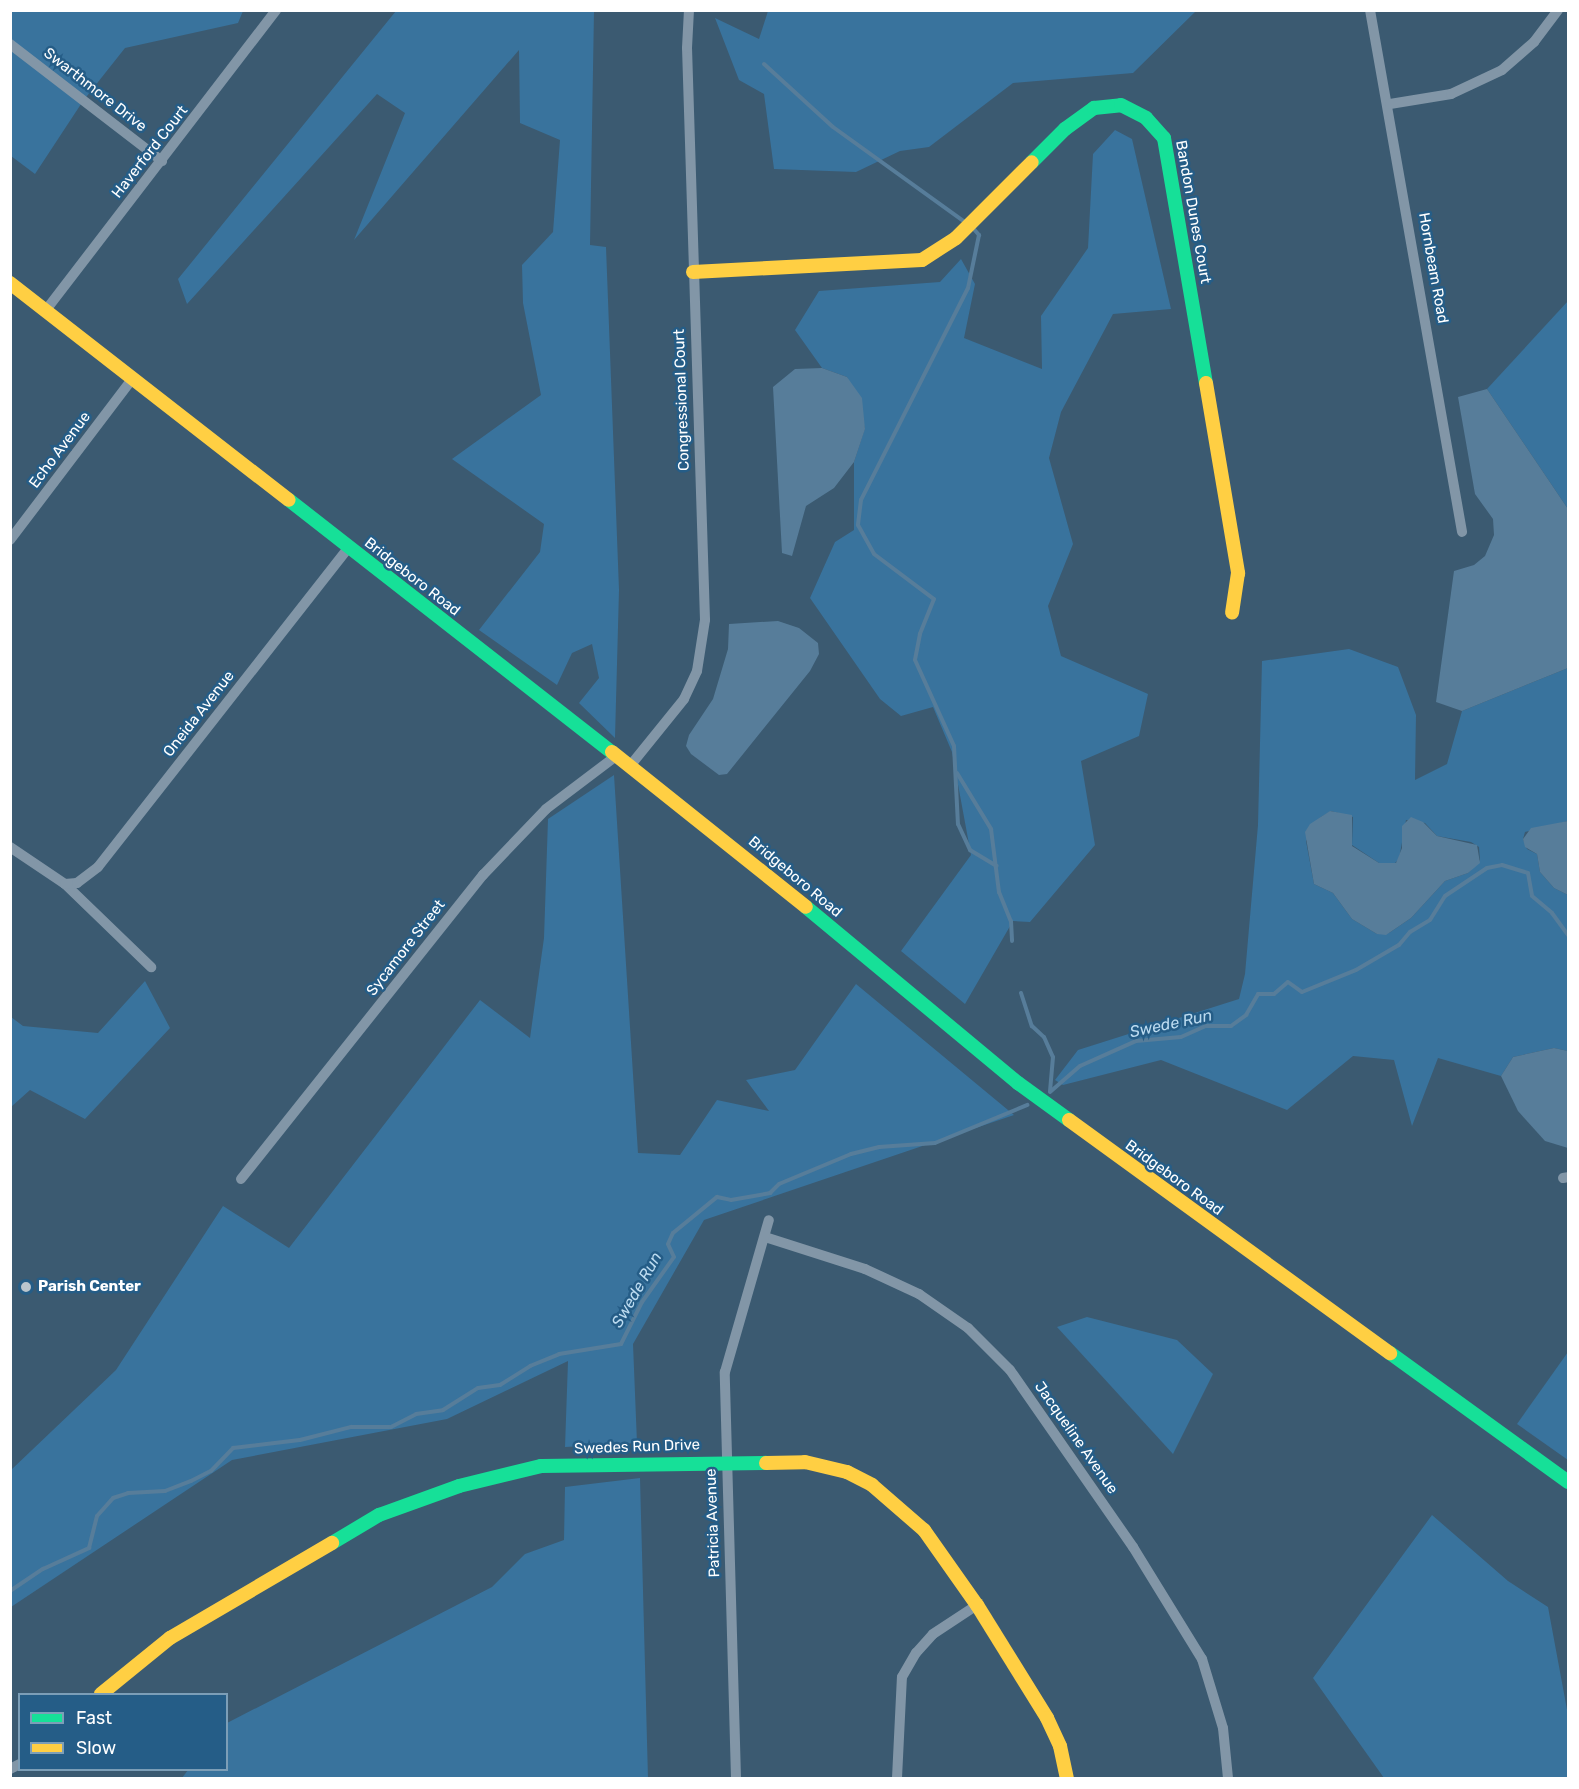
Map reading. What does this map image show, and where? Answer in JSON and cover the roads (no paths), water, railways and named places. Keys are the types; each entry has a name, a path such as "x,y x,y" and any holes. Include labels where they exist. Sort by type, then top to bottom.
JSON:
{"street":[{"name":"Haverford Court","path":"46,310 276,10"},
{"name":"Congressional Court","path":"630,766 684,699 697,671 705,620 687,48 689,10"},
{"name":"Hornbeam Road","path":"1370,10 1390,104 1462,532"},
{"path":"1390,104 1451,94 1502,70 1534,42 1558,10"},
{"name":"Swarthmore Drive","path":"10,44 162,161"},
{"name":"Bandon Dunes Court","path":"693,272 922,260 956,238 1065,129 1094,108 1121,105 1146,118 1164,138 1238,573 1232,612"},
{"name":"Bridgeboro Road","path":"10,283 630,766 1018,1083 1569,1482"},
{"name":"Echo Avenue","path":"10,540 133,378"},
{"name":"Oneida Avenue","path":"65,884 77,883 98,867 348,548"},
{"name":"Sycamore Street","path":"241,1179 483,875 546,809 616,756"},
{"path":"10,847 65,884 150,967"},
{"name":"Patricia Avenue","path":"736,1779 725,1372 769,1220"},
{"name":"Jacqueline Avenue","path":"765,1237 865,1269 919,1294 968,1328 1010,1371 1133,1547 1202,1659 1223,1728 1228,1779"},
{"name":"Swedes Run Drive","path":"103,1693 170,1638 379,1515 459,1486 541,1466 726,1461 805,1462 847,1472 872,1485 924,1530 976,1605 1047,1718 1060,1746 1067,1779"},
{"path":"897,1779 902,1677 933,1634 976,1605"}],"waterway":[{"path":"764,64 833,127 966,223"},
{"path":"972,227 979,235 968,288 861,500 858,525 874,554 934,599 920,634 915,660 954,746 958,824 970,850 997,866"},
{"path":"957,773 991,829 999,892 1011,921 1012,941"},
{"name":"Swede Run","path":"1050,1092 1080,1066 1136,1041 1181,1037 1206,1026 1231,1026 1246,1015 1258,994 1274,994 1288,982 1302,992 1356,970 1399,945 1410,932 1430,920 1445,896 1487,868 1502,865 1528,873 1532,896 1552,913 1568,935"},
{"path":"1021,993 1032,1026 1044,1037 1053,1057 1050,1091"},
{"name":"Swede Run","path":"10,1591 43,1569 89,1548 97,1516 113,1498 128,1493 165,1491 191,1481 211,1471 233,1448 300,1440 351,1427 391,1427 416,1414 443,1410 478,1388 500,1385 530,1366 559,1354 621,1344 642,1302 674,1257 668,1244 673,1233 717,1197 731,1200 770,1193 779,1184 851,1154 879,1147 935,1143 1027,1105"}],"place":[{"name":"Parish Center","path":"26,1287"}]}
